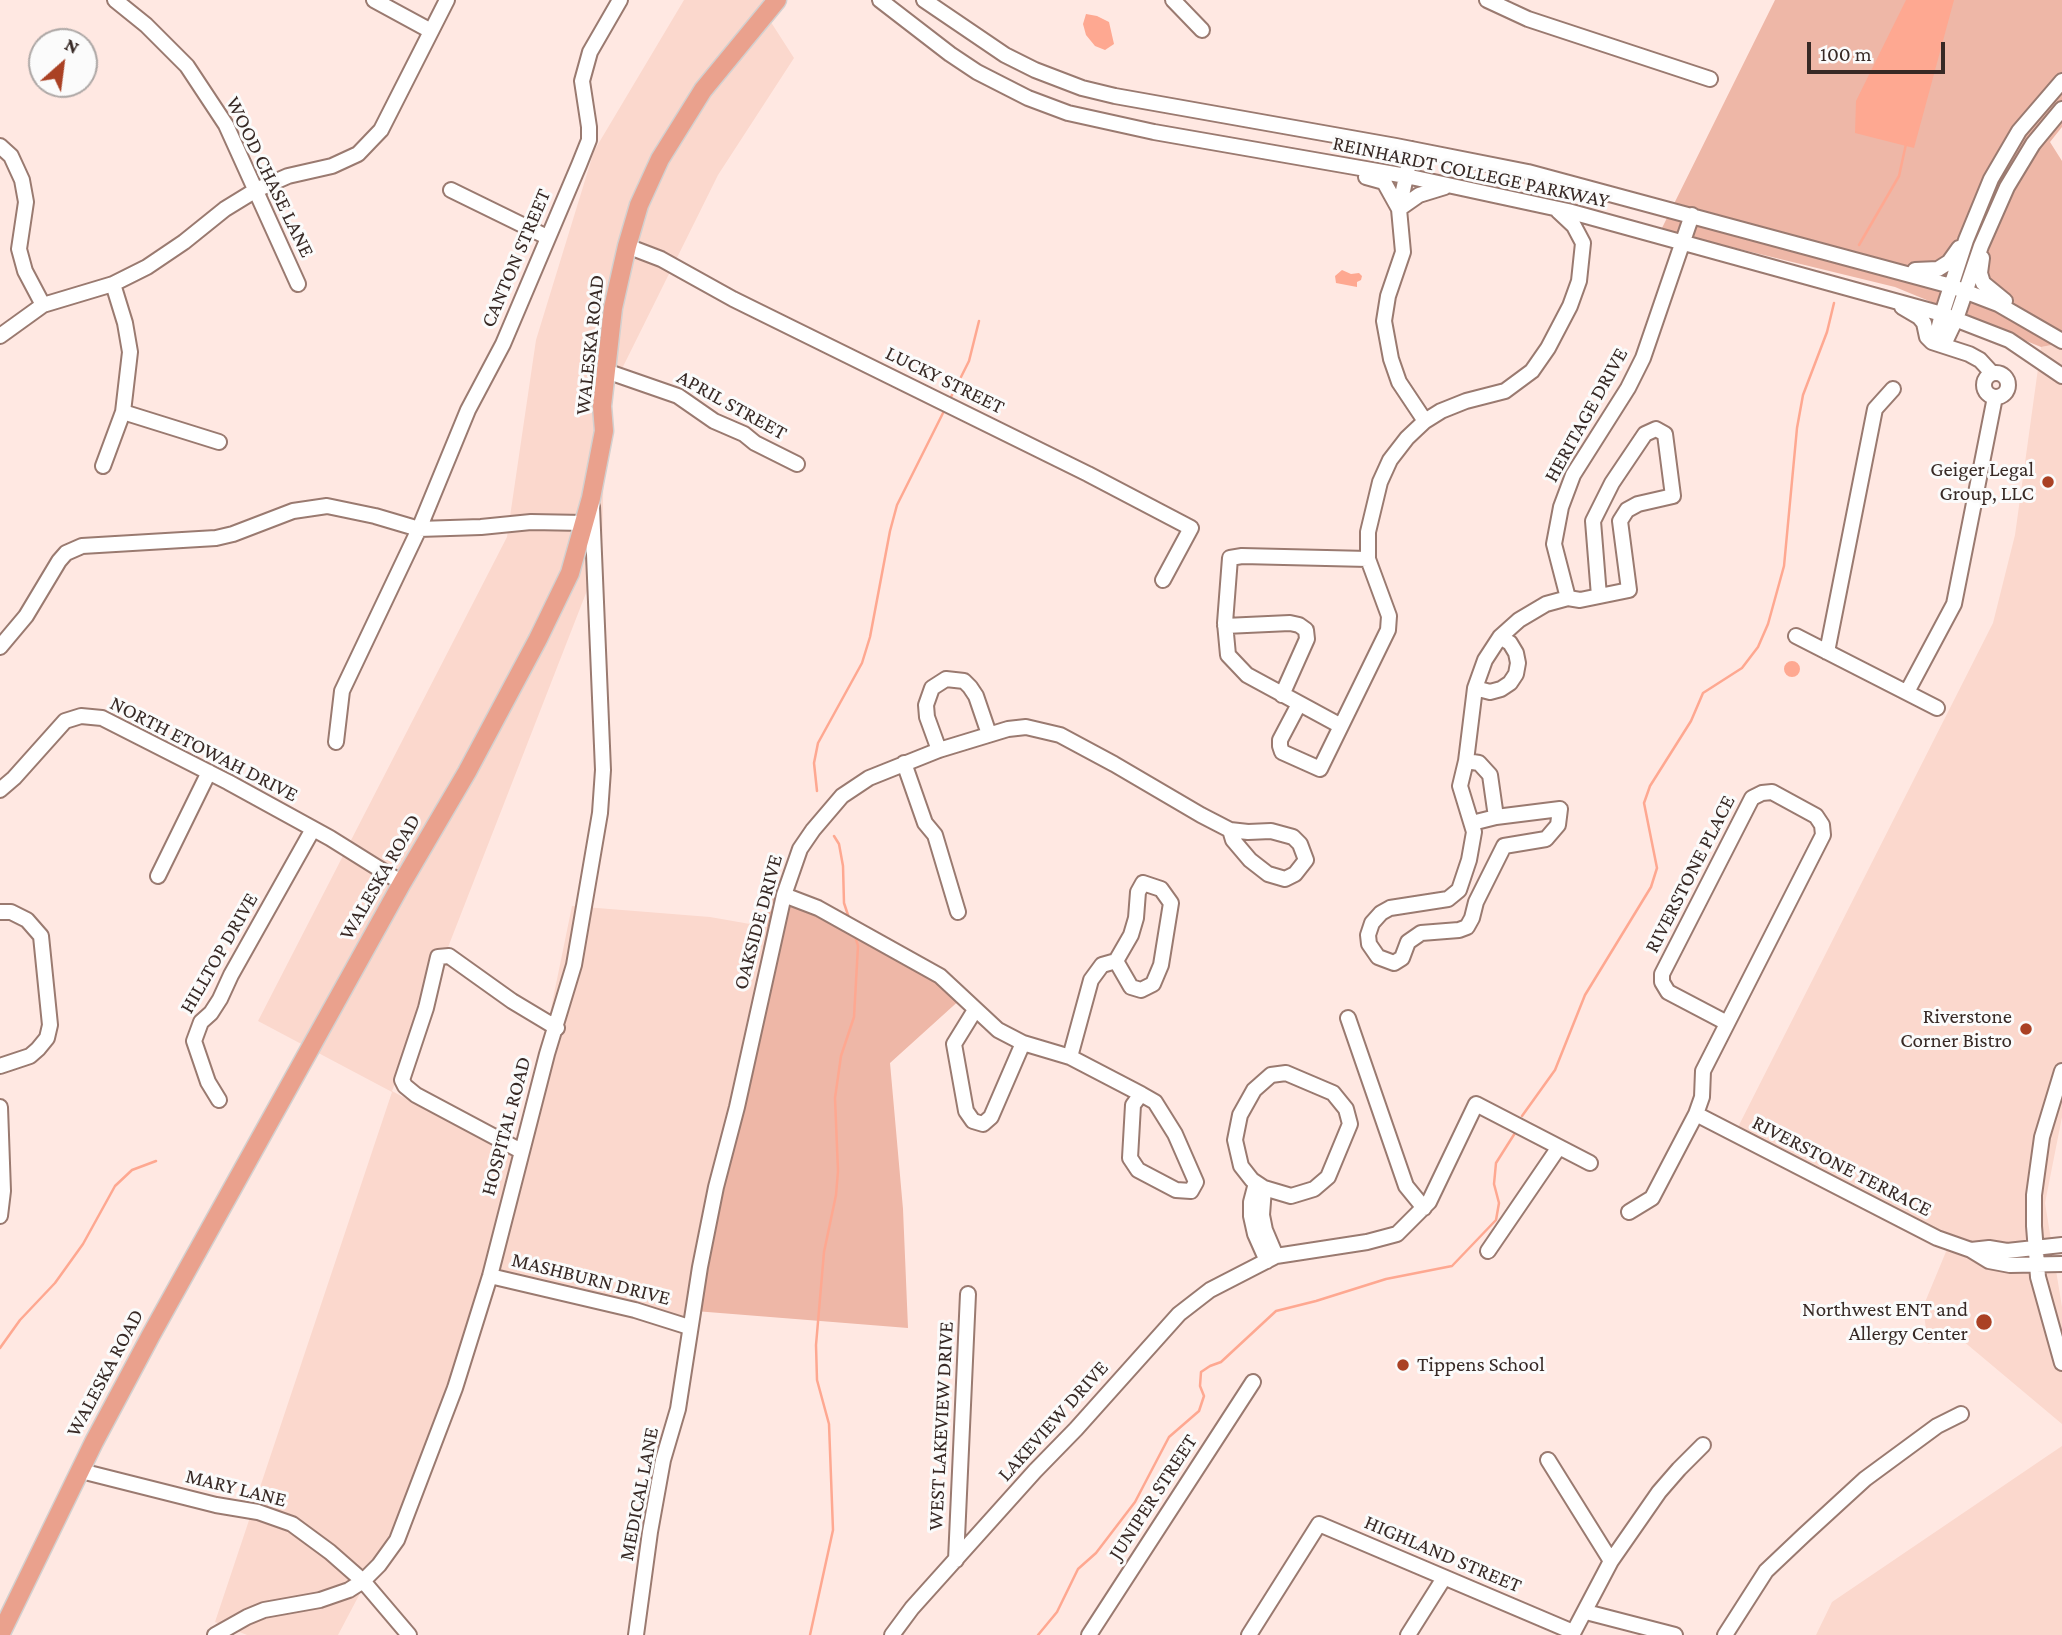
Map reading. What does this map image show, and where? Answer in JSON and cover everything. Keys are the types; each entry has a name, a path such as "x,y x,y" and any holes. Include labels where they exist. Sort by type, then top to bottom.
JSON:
{"main road":[{"name":"WALESKA ROAD","path":"0,1635 81,1471 199,1246 467,772 570,573 592,498 604,431 602,406 614,308 626,246 639,205 655,170 693,106 719,69 777,0"},
{"name":"WALESKA ROAD","path":"693,106 789,0"}],"street":[{"name":"WOOD CHASE LANE","path":"115,0 146,25 187,66 226,125 299,284"},
{"path":"374,0 431,31"},
{"path":"0,336 43,305 113,284 147,267 225,209 256,190 288,176 332,166 358,154 381,130 447,0"},
{"name":"CANTON STREET","path":"337,742 342,691 419,529 468,410 503,344 589,139 582,81 590,52 620,0"},
{"name":"REINHARDT COLLEGE PARKWAY","path":"880,0 977,72 1028,98 1068,113 1168,135 1406,176 1554,208 1949,316 2009,340 2062,376"},
{"name":"REINHARDT COLLEGE PARKWAY","path":"924,0 1005,55 1082,88 1528,172 1958,288 1998,304 2062,341"},
{"path":"1173,0 1202,30"},
{"path":"1488,0 1528,19 1710,79"},
{"path":"1940,344 1947,338 1949,316 1958,288 1969,232 1979,205 2002,158 2029,118 2062,81"},
{"path":"1958,288 2019,165 2042,131 2062,108"},
{"path":"0,146 11,156 22,180 26,202 19,249 25,271 43,305"},
{"path":"1412,149 1399,209 1403,252 1388,296 1384,321 1391,359 1399,382 1426,421"},
{"path":"1304,158 1384,182 1399,209"},
{"path":"1399,209 1419,195 1451,185"},
{"path":"451,190 547,237"},
{"path":"1299,704 1280,740 1282,752 1320,769 1390,623 1368,559 1368,533 1380,482 1390,460 1407,438 1426,421 1441,411 1466,401 1505,391 1532,371 1548,348 1570,306 1579,281 1583,243 1568,219 1554,208"},
{"name":"HERITAGE DRIVE","path":"1568,598 1554,544 1561,507 1573,475 1628,388 1643,358 1692,215"},
{"path":"1886,267 1938,269 1949,262 1969,232"},
{"path":"1985,235 1980,273 1983,283 2043,328"},
{"name":"LUCKY STREET","path":"626,246 661,259 733,299 1191,527 1163,580"},
{"path":"103,466 123,412 130,352 125,323 113,284"},
{"path":"1887,297 1919,317 1924,323 1927,337 1932,342 1980,360 1992,373 2003,374 2009,383 2005,393 1995,397 1954,604 1907,692"},
{"name":"APRIL STREET","path":"606,371 678,396 714,421 744,434 755,443 797,464"},
{"path":"1827,652 1875,409 1893,389"},
{"path":"123,412 219,442"},
{"path":"1472,823 1546,809 1560,808 1561,812 1558,825 1546,839 1504,846 1476,902 1467,927 1421,933 1408,942 1402,958 1394,963 1378,957 1369,944 1368,935 1372,923 1381,914 1390,908 1448,899 1459,890 1469,860 1474,832 1460,786 1466,761 1475,688 1485,660 1500,637 1528,613 1546,604 1568,598 1580,600 1629,590 1620,521 1627,510 1638,504 1673,496 1665,434 1656,429 1645,434 1638,444 1612,483 1593,521 1599,596"},
{"name":"HOSPITAL ROAD","path":"215,1635 264,1610 320,1600 349,1590 380,1565 397,1540 455,1388 490,1276 547,1054 574,965 600,813 603,770 592,498"},
{"path":"0,647 26,616 59,561 66,553 82,547 216,538 293,511 327,506 419,529 531,522 584,523"},
{"path":"1341,726 1247,675 1228,655 1225,626 1230,558 1368,559"},
{"path":"1225,626 1290,623 1300,625 1306,630 1307,639 1282,695"},
{"path":"1797,636 1937,708"},
{"path":"1475,688 1490,692 1501,689 1510,683 1516,674 1516,653 1510,643 1500,637"},
{"path":"939,750 927,717 926,705 932,688 946,679 964,681 970,687 976,696 989,734"},
{"name":"NORTH ETOWAH DRIVE","path":"0,790 59,727 72,718 90,716 110,721 209,772 313,829 402,883"},
{"name":"OAKSIDE DRIVE","path":"689,1327 716,1187 737,1107 784,895 800,849 830,807 869,778 904,763 989,734 1026,727 1059,735 1230,830 1271,831 1293,837 1300,844 1306,860 1294,874 1285,879 1268,874 1250,860 1233,840 1230,830"},
{"path":"1466,761 1479,763 1490,775 1496,817"},
{"path":"904,763 925,823 935,835 958,912"},
{"path":"158,876 209,772"},
{"name":"RIVERSTONE PLACE","path":"1629,1212 1652,1198 1696,1114 1702,1097 1703,1071 1823,835 1822,825 1816,816 1772,792 1762,793 1752,799 1662,974 1662,982 1668,992 1727,1023"},
{"name":"HILLTOP DRIVE","path":"219,1100 208,1082 194,1041 201,1023 220,999 313,829"},
{"path":"1070,1056 1091,979 1102,965 1116,961 1131,935 1136,918 1138,892 1143,883 1161,889 1171,903 1161,965 1153,984 1141,990 1131,987 1116,961"},
{"path":"784,895 818,908 940,976 993,1027 1023,1042 1070,1056 1141,1094 1155,1102 1175,1134 1196,1182 1191,1191 1176,1190 1138,1170 1130,1158 1133,1105 1141,1094"},
{"path":"0,912 11,912 27,920 41,936 50,1025 47,1038 30,1056 0,1066"},
{"path":"521,1151 416,1095 402,1080 426,1007 438,957 449,956 512,1001 556,1028"},
{"path":"975,1010 954,1044 966,1111 973,1121 984,1124 991,1117 1023,1042"},
{"path":"1348,1018 1406,1186 1424,1208"},
{"path":"2062,1071 2048,1112 2037,1166 2035,1195 2037,1266 2052,1334 2062,1363"},
{"path":"1286,1073 1333,1093 1346,1109 1350,1124 1328,1177 1314,1189 1291,1196 1260,1186 1241,1166 1235,1140 1240,1115 1254,1090 1271,1075 1286,1073"},
{"name":"LAKEVIEW DRIVE","path":"892,1635 912,1608 1179,1314 1210,1290 1272,1259 1397,1234 1429,1202 1476,1104 1559,1147"},
{"path":"0,1107 3,1191 0,1216"},
{"name":"RIVERSTONE TERRACE","path":"1696,1114 1937,1238 1971,1250 1989,1261 2010,1265 2062,1264"},
{"path":"1489,1251 1559,1147 1590,1163"},
{"path":"1260,1186 1251,1202 1251,1216 1255,1234 1272,1259"},
{"name":"RIVERSTONE TERRACE","path":"1971,1250 1989,1248 2007,1251 2062,1245"},
{"name":"MASHBURN DRIVE","path":"490,1276 635,1310 689,1327 685,1361"},
{"name":"WEST LAKEVIEW DRIVE","path":"956,1560 968,1294"},
{"name":"MEDICAL LANE","path":"636,1635 650,1532 663,1460 678,1409 685,1361"},
{"name":"JUNIPER STREET","path":"1089,1635 1252,1382"},
{"path":"1725,1635 1766,1571 1804,1535 1865,1479 1937,1426 1961,1414"},
{"path":"1572,1634 1611,1561 1660,1492 1703,1445"},
{"path":"1548,1460 1611,1561"},
{"name":"MARY LANE","path":"81,1471 276,1517 309,1535 363,1581 409,1635"},
{"name":"HIGHLAND STREET","path":"1249,1635 1319,1524 1572,1634"},
{"path":"1408,1635 1444,1578"},
{"path":"1586,1612 1675,1635"}],"shaded area":[{"path":"684,0 779,0 767,16 794,58 718,175 605,403 602,552 392,1091 520,1160 572,906 710,917 767,927 691,1332 486,1265 436,1437 393,1531 338,1635 247,1635 215,1622 392,1092 258,1021 507,537 536,340 594,151"},
{"path":"1775,0 2062,0 2062,127 2050,142 2062,161 2062,343 2041,347 1895,287 1661,230"},
{"path":"1906,0 1954,0 1914,148 1855,133 1856,101"},
{"path":"1086,14 1109,22 1114,44 1105,50 1095,46 1086,35 1083,24"},
{"path":"1342,270 1362,276 1357,287 1336,283 1335,276"},
{"path":"2062,343 2062,1117 2045,1203 2062,1307 2062,1424 1956,1335 1928,1344 1923,1307 1950,1242 1734,1135 1993,623 2015,535 2041,347"},
{"path":"1792,661 1798,663 1798,675 1792,677 1786,675 1784,669 1786,663"},
{"path":"764,888 963,997 890,1063 903,1209 908,1328 695,1311 767,927"},
{"path":"2062,1446 2062,1635 1816,1635 1832,1602"}],"waterway":[{"path":"1859,245 1899,176 1906,144"},
{"path":"1522,1116 1555,1070 1585,995 1651,887 1657,868 1644,803 1650,786 1691,721 1703,693 1742,668 1758,647 1768,624 1784,566 1797,428 1803,395 1827,332 1834,303"},
{"path":"951,397 969,361 979,321"},
{"path":"817,791 814,763 818,743 862,663 870,637 897,505 945,409"},
{"path":"834,836 839,844 843,866 844,903 849,918"},
{"path":"810,1635 833,1530 829,1424 817,1380 816,1345 824,1252 836,1195 838,1171 835,1098 841,1056 854,1017 858,946 855,936"},
{"path":"1038,1635 1057,1612 1078,1569 1096,1553 1135,1502 1169,1437 1199,1411 1204,1396 1200,1386 1201,1372 1221,1362 1276,1311 1386,1279 1452,1266 1496,1220 1499,1203 1494,1184 1496,1163 1515,1133"},
{"path":"0,1348 20,1320 55,1283 83,1244 115,1186 132,1170 156,1161"}],"place":[{"name":"Geiger Legal Group, LLC","path":"2048,482"},
{"name":"Riverstone Corner Bistro","path":"2026,1029"},
{"name":"Northwest ENT and Allergy Center","path":"1984,1322"},
{"name":"Tippens School","path":"1403,1365"}]}
